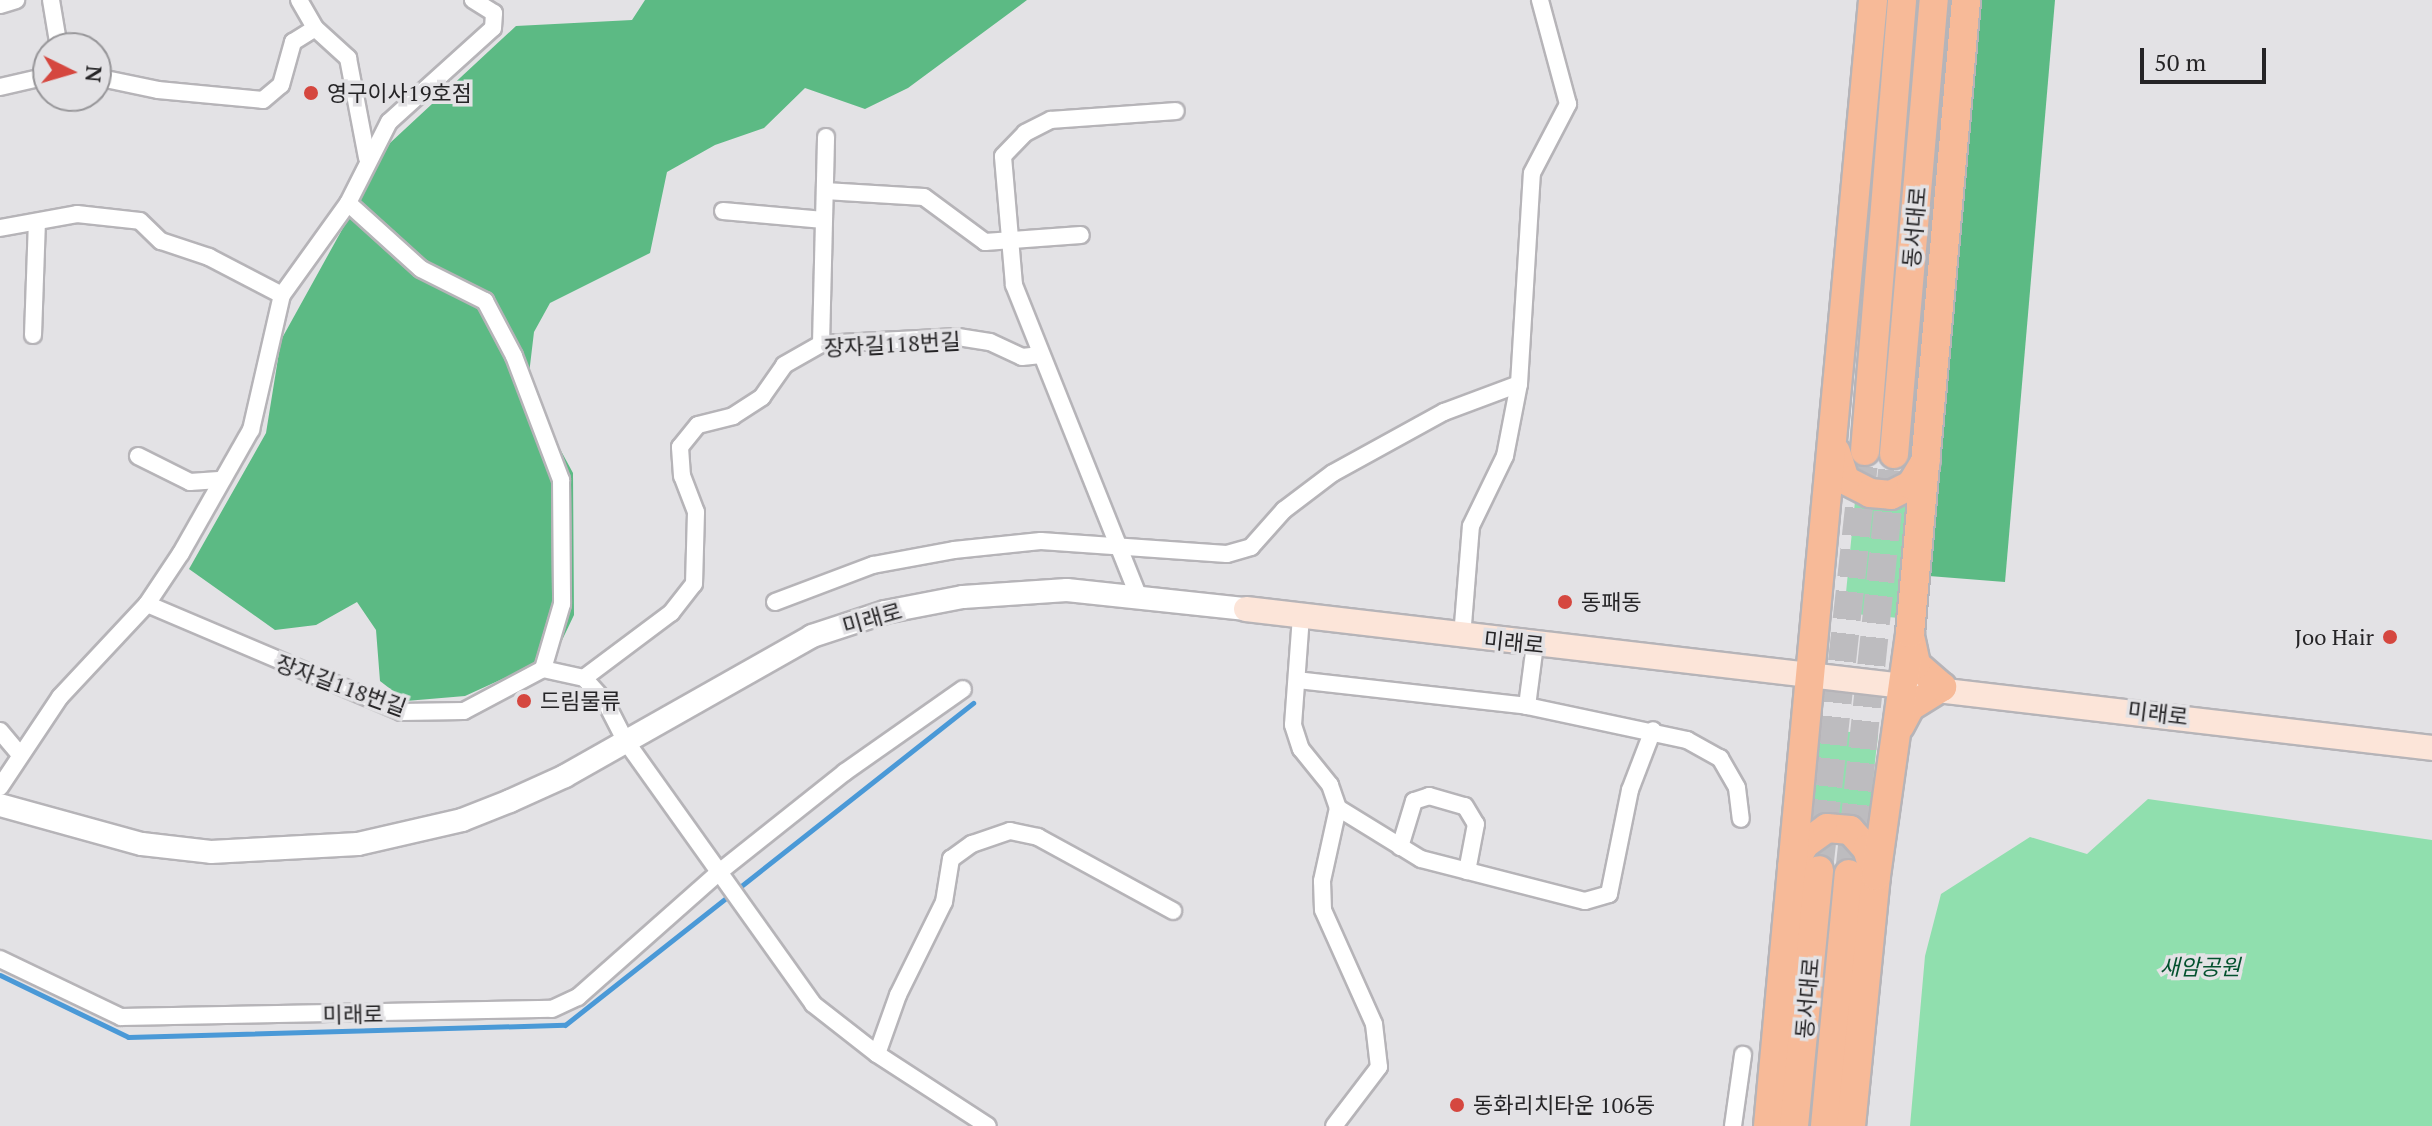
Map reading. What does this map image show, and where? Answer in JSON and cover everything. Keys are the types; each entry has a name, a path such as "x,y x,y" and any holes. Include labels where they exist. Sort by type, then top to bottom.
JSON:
{"highway":[{"path":"1768,1126 1805,869 1813,673 1873,0"},
{"name":"동서대로","path":"1865,451 1902,0"},
{"name":"동서대로","path":"1894,454 1934,0"},
{"path":"1862,875 1896,739 1910,633 1928,457 1966,0"},
{"path":"1834,447 1845,480 1870,493 1891,495 1911,485 1928,457"},
{"path":"1896,739 1910,707 1942,687 1916,664 1910,633"},
{"path":"1805,869 1805,844 1827,828 1850,830 1867,849 1862,875 1851,1126"},
{"name":"동서대로","path":"1794,1126 1805,869"},
{"name":"동서대로","path":"1825,1126 1862,875"}],"main road":[{"name":"미래로","path":"1246,609 1462,637 1942,687 2432,748"}],"street":[{"path":"0,5 16,0"},
{"path":"51,0 56,32"},
{"path":"299,0 315,28 348,58 367,158"},
{"path":"0,787 19,754 60,697 147,604 251,430 282,295 348,203 367,158 389,122 493,28 494,13 473,0"},
{"path":"1462,637 1471,526 1505,456 1519,384 1532,173 1568,104 1540,0"},
{"path":"1859,0 1865,87"},
{"path":"112,80 158,90 263,100 281,85 293,42 315,28"},
{"path":"0,87 32,80"},
{"path":"1138,595 1113,545 1014,285 1003,156 1025,133 1051,120 1176,111"},
{"path":"821,344 826,137"},
{"path":"825,191 924,197 985,242 1010,244 1081,235"},
{"path":"348,203 421,269 485,301 514,356 561,480 562,604 543,669 584,678 605,701 625,740 813,1004 877,1054 988,1126"},
{"path":"723,211 824,220"},
{"path":"0,228 77,214 140,221 161,241 209,257 282,295"},
{"path":"33,335 37,223"},
{"name":"장자길118번길","path":"584,678 671,613 694,584 699,547 696,512 682,476 680,447 698,425 733,416 762,397 784,365 821,344 958,337 990,342 1022,357 1041,355"},
{"path":"775,602 873,565 954,550 1041,541 1227,554 1251,547 1284,510 1333,473 1444,412 1519,384"},
{"path":"138,456 190,482 219,480"},
{"name":"미래로","path":"0,805 115,838 197,850 286,852 358,844 462,820 565,776 812,636 885,612 1018,591 1138,595 1246,609"},
{"name":"장자길118번길","path":"147,604 401,712 464,711 543,669"},
{"path":"1301,616 1293,725 1301,749 1330,785 1338,808 1322,881 1323,910 1374,1024 1379,1067 1334,1126"},
{"path":"1527,706 1535,644"},
{"path":"1297,680 1527,706 1653,730 1720,758 1737,788 1741,819"},
{"name":"미래로","path":"0,959 121,1017 552,1009 578,997 722,879 845,772 963,689"},
{"path":"1338,808 1421,859 1585,901 1609,894 1630,790 1653,730"},
{"path":"0,731 19,754"},
{"path":"1400,847 1414,801 1429,796 1465,806 1476,824 1467,871"},
{"path":"877,1054 898,995 944,902 951,859 972,844 1010,831 1038,837 1173,911"},
{"path":"1733,1126 1743,1055"}],"green space":[{"path":"645,0 1027,0 908,88 865,109 805,88 764,128 715,145 667,172 650,253 550,303 534,332 529,374 547,425 573,473 574,615 555,655 465,696 406,701 380,681 376,630 357,602 316,625 275,630 189,569 266,433 281,340 390,143 516,26 632,20"},
{"path":"1981,0 2055,0 2005,582 1929,576"},
{"path":"1915,496 1899,618 1844,613 1855,501 1895,505"},
{"path":"1813,728 1878,735 1868,824 1852,818 1802,828"},
{"name":"새암공원","path":"2148,799 2432,840 2432,1126 1910,1126 1925,956 1941,894 2030,837 2087,854"}],"waterway":[{"path":"0,975 128,1037 565,1025 973,703"}],"tunnel":[{"path":"1819,870 1865,451"},
{"path":"1849,874 1894,454"}],"place":[{"name":"영구이사19호점","path":"311,93"},
{"name":"동패동","path":"1565,602"},
{"name":"Joo Hair","path":"2390,637"},
{"name":"드림물류","path":"524,701"},
{"name":"동화리치타운 106동","path":"1457,1105"}]}
